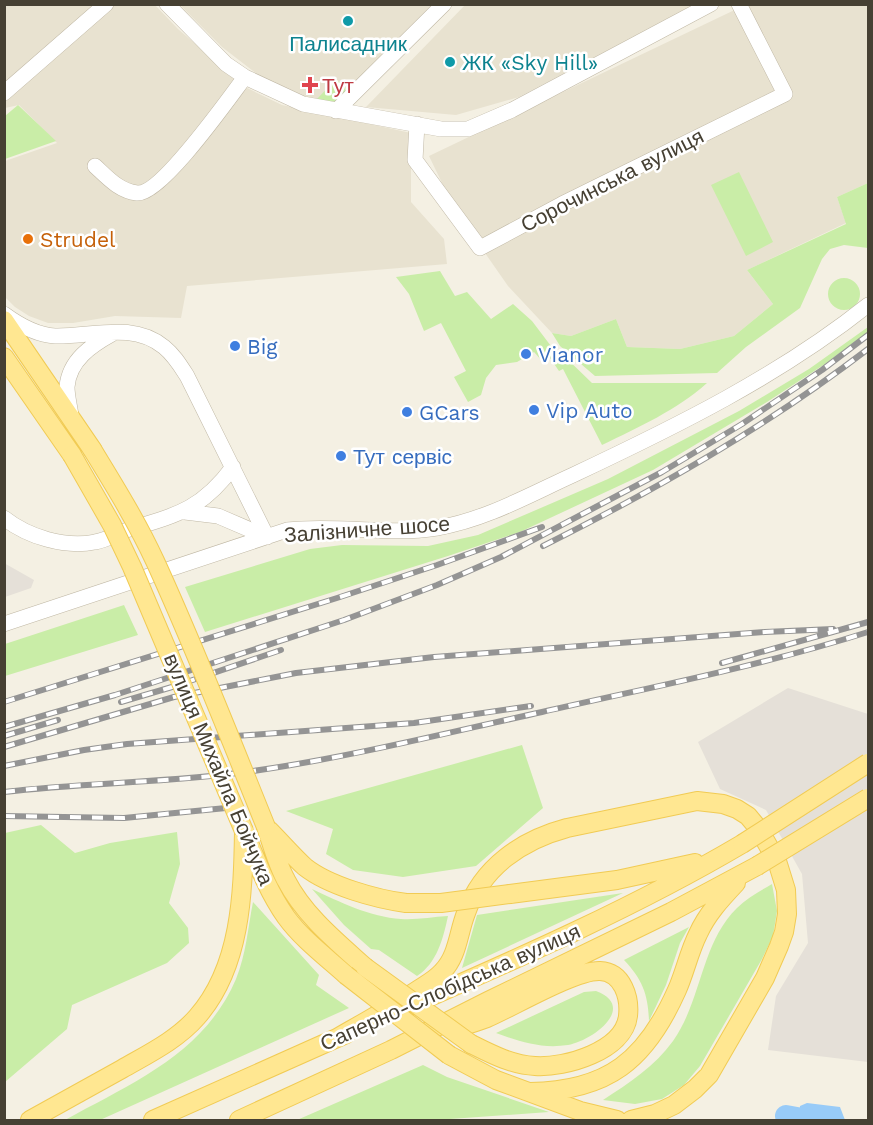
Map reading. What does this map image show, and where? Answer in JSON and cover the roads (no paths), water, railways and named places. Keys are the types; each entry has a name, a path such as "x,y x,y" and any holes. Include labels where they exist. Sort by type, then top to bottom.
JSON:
{"main road":[{"name":"вулиця Михайла Бойчука","path":"4,320 92,448 131,514 154,559 218,708 286,880 304,907 328,934 365,967 471,1044 498,1058 536,1067 567,1063 589,1057 607,1047 628,1022 627,993 622,984 611,974 601,971 581,974 486,1018 391,1050"},
{"name":"вулиця Михайла Бойчука","path":"4,357 72,455 112,525 132,567 258,865 287,918 346,975 449,1055 496,1080 580,1111 617,1120"},
{"name":"Саперно-Слобідська вулиця","path":"153,1120 480,975 640,899 742,844 868,763"},
{"path":"580,1111 572,1101 573,1094 616,1072 636,1056 653,1033 677,991 702,927 717,903 751,870 868,798"},
{"path":"337,1038 400,1002 444,971 453,956 466,913 488,873 507,856 530,841 567,828 697,801 723,804 748,816 777,861 784,878 788,900 784,932 765,978 709,1075 674,1105 655,1114 631,1120"},
{"path":"266,827 306,867 325,878 375,899 406,903 441,903 617,880 720,857"},
{"path":"30,1120 154,1051 181,1033 202,1011 223,975 241,908 244,831"},
{"name":"Саперно-Слобідська вулиця","path":"239,1120 391,1050 751,870"},
{"path":"530,1092 558,1091 585,1086"}],"street":[{"path":"4,93 106,4"},
{"path":"167,4 219,58 245,77 303,104 441,129 468,129 512,110 711,4"},
{"path":"336,111 444,4"},
{"name":"Сорочинська вулиця","path":"417,124 415,160 480,248 562,204 785,94 739,4"},
{"path":"95,166 118,187 138,193 148,190 192,147 245,77"},
{"name":"Залізничне шосе","path":"4,624 287,530 436,528 502,508 649,439 714,404 814,344 868,306"},
{"path":"4,314 17,324 53,336 130,332 146,336 163,346 188,376 267,537"},
{"path":"71,416 67,387 71,373 79,358 93,345 115,333"},
{"path":"4,518 30,534 53,540 78,543 96,542 185,512 214,490 233,467"},
{"path":"185,512 218,516 267,537"}],"water":[{"path":"807,1103 840,1107 845,1120 799,1120 800,1106"}],"waterway":[{"path":"786,1116 808,1120"}],"railway":[{"path":"4,727 115,695 344,620 437,585 501,557 662,472 742,424 822,370 868,335"},
{"path":"543,546 628,502 750,431 868,349"},
{"path":"4,702 337,598 542,527"},
{"path":"722,663 868,622"},
{"path":"4,747 174,697 296,673 434,657 833,629"},
{"path":"4,792 222,775 326,759 706,675 868,632"},
{"path":"121,702 281,650"},
{"path":"4,766 127,744 414,723 531,706"},
{"path":"4,736 58,720"},
{"path":"4,816 124,818 226,808"}],"place":[{"name":"Палисадник","path":"348,21"},
{"name":"ЖК «Sky Hill»","path":"450,62"},
{"name":"Тут","path":"310,85"},
{"name":"Strudel","path":"28,239"},
{"name":"Big","path":"235,346"},
{"name":"Vianor","path":"526,354"},
{"name":"Vip Auto","path":"534,410"},
{"name":"GCars","path":"407,412"},
{"name":"Тут сервіс","path":"341,456"}]}
